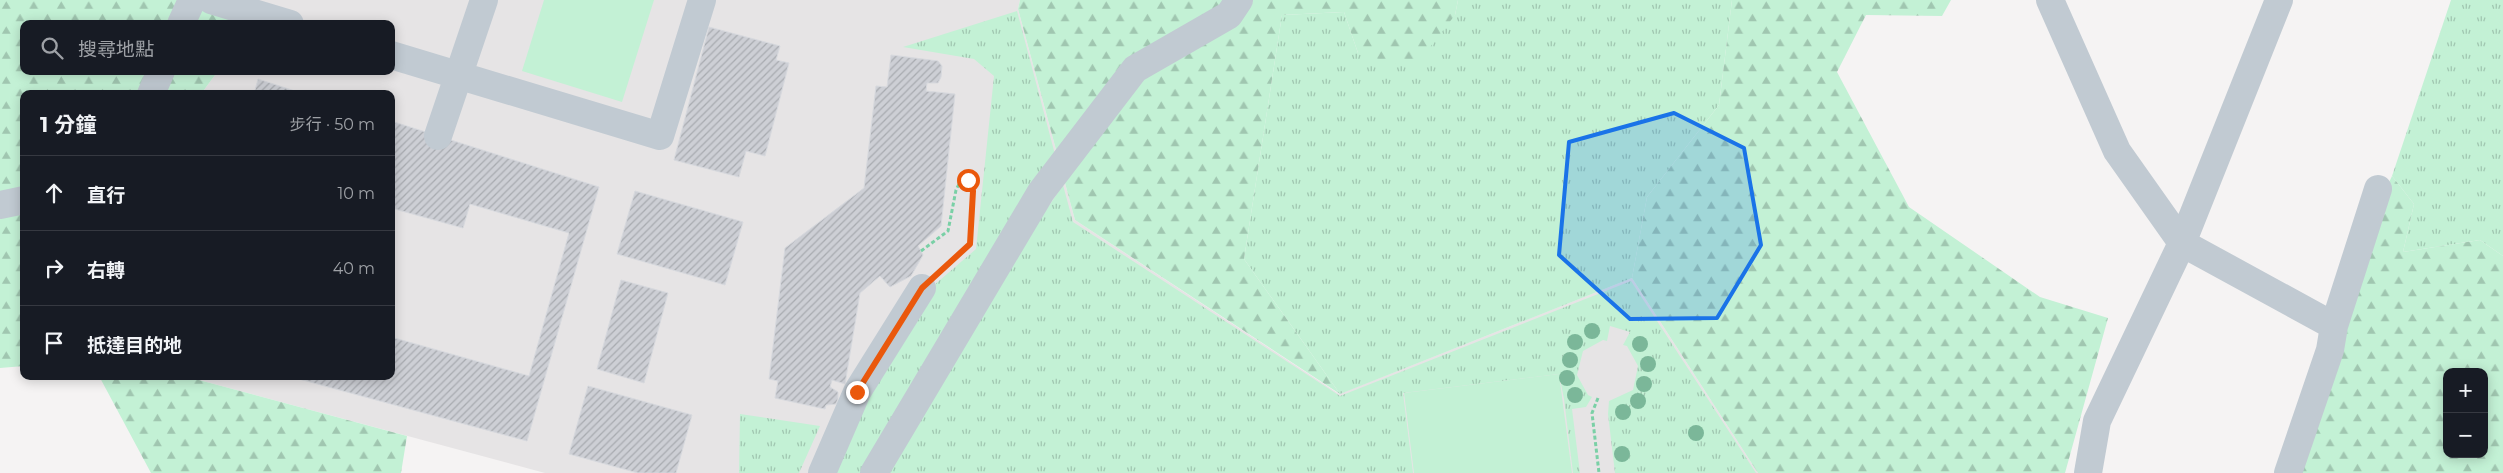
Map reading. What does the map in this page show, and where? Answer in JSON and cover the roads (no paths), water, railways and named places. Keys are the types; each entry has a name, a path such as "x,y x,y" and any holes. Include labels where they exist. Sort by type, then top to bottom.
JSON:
{"street":[{"path":"184,20 192,0"},
{"path":"211,0 290,16"},
{"path":"438,136 460,76 484,0"},
{"path":"395,56 660,136 702,0"},
{"path":"874,473 1041,192 1135,69 1229,15 1238,0"},
{"path":"2050,0 2117,151 2182,243 2334,326"},
{"path":"2088,473 2097,421 2182,243 2279,0"},
{"path":"153,90 158,75"},
{"path":"2288,473 2330,350 2334,326 2378,189"},
{"path":"0,205 20,201"},
{"path":"822,473 857,392 922,288"}]}
